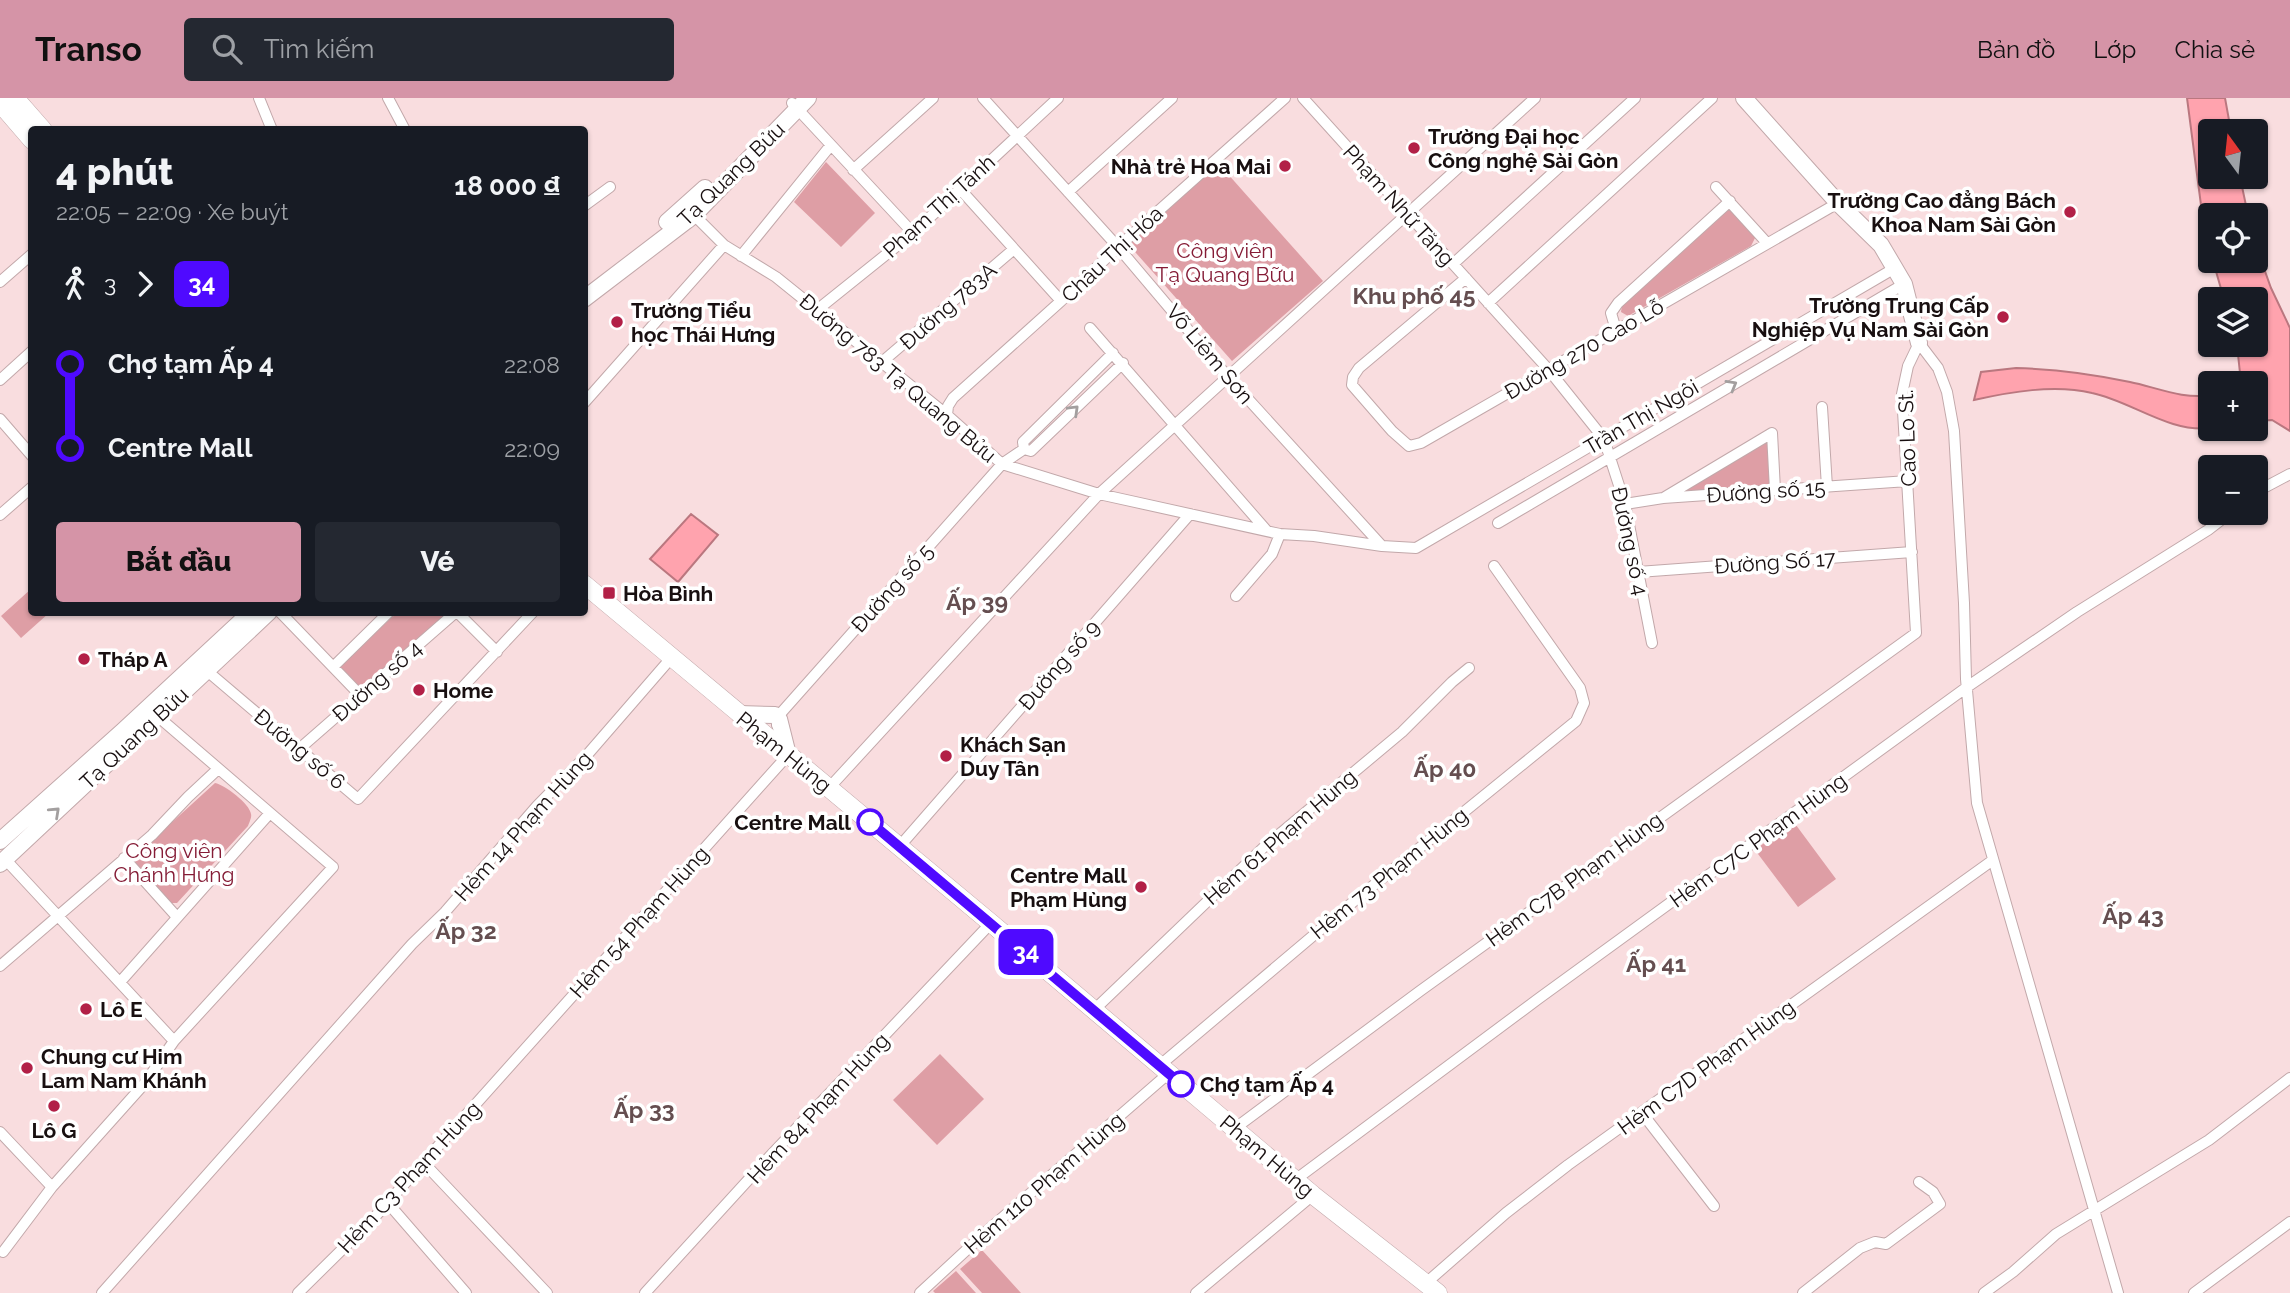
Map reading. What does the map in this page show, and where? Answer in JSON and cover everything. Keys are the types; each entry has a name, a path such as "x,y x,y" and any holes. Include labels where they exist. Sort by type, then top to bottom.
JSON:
{"main road":[{"path":"15,98 40,126"},
{"path":"1744,98 1838,203 1881,245 1904,284 1919,343"},
{"name":"Tạ Quang Bửu","path":"588,296 690,211 799,102"},
{"path":"0,103 28,135"},
{"name":"Tạ Quang Bửu","path":"588,282 690,211"},
{"name":"Phạm Hùng","path":"588,587 1313,1195 1432,1288"},
{"name":"Tạ Quang Bửu","path":"2,858 153,712 247,616"},
{"name":"Tạ Quang Bửu","path":"0,841 206,670 264,616"},
{"path":"739,714 778,715 788,755"}],"street":[{"path":"259,98 270,126"},
{"path":"388,98 403,126"},
{"path":"853,170 933,98"},
{"name":"Võ Liêm Sơn","path":"983,98 1118,247 1228,377 1382,547"},
{"name":"Phạm Thị Tánh","path":"817,310 913,233 1058,98"},
{"path":"1068,192 1172,98"},
{"name":"Châu Thị Hóa","path":"947,415 953,398 1285,98"},
{"name":"Phạm Nhữ Tăng","path":"1303,98 1548,369 1604,439"},
{"path":"829,788 1099,494 1535,98"},
{"path":"1453,264 1635,98"},
{"path":"1488,303 1712,98"},
{"path":"799,102 831,145 913,233"},
{"path":"741,256 831,145"},
{"path":"588,203 610,187"},
{"path":"1716,187 1767,243"},
{"path":"960,188 1061,301"},
{"path":"1616,330 1611,313 1618,303 1730,201"},
{"name":"Đường 270 Cao Lỗ","path":"1466,278 1359,368 1353,377 1352,385 1392,431 1409,446 1415,446 1838,203"},
{"name":"Đường 783 Tạ Quang Bửu","path":"690,211 724,245 776,277 947,415 1002,464 1099,494 1280,534 1314,536 1382,547"},
{"path":"588,398 724,245"},
{"name":"Đường 783A","path":"881,362 1014,249"},
{"path":"0,282 28,258"},
{"name":"Trần Thị Ngôi","path":"1382,547 1416,548 1895,268"},
{"name":"Trần Thị Ngôi","path":"1498,523 1904,284"},
{"path":"1090,328 1267,531"},
{"path":"1919,343 1938,368 1947,392 1954,431 1965,603 1967,687 1977,803 2118,1293"},
{"name":"Cao Lo St.","path":"1916,633 1902,394 1908,366 1919,343"},
{"path":"1024,449 1023,442 1113,353"},
{"path":"0,380 28,356"},
{"name":"Đường số 5","path":"763,734 769,717 778,715 1002,464 1024,449 1031,451 1122,363"},
{"path":"1822,407 1827,487"},
{"path":"0,419 28,451"},
{"path":"0,438 9,430"},
{"path":"1663,498 1772,433 1775,490"},
{"name":"Đường số 4","path":"1604,439 1625,504 1652,643"},
{"path":"2268,486 2290,474"},
{"name":"Đường số 15","path":"1625,504 1663,498 1908,481"},
{"path":"0,515 28,490"},
{"name":"Đường số 9","path":"900,847 1190,514"},
{"name":"Hẻm C7C Phạm Hùng","path":"1295,1180 1538,999 1967,687 2077,611 2214,525"},
{"path":"1236,596 1272,554 1280,534"},
{"name":"Đường Số 17","path":"1638,572 1912,552"},
{"name":"Hẻm 73 Phạm Hùng","path":"1164,1070 1353,902 1576,721 1584,703 1580,688 1494,566"},
{"path":"284,616 361,696"},
{"path":"333,667 385,616"},
{"name":"Đường số 4","path":"298,750 452,616"},
{"path":"461,616 497,652"},
{"name":"Đường số 6","path":"206,670 358,799 529,616"},
{"name":"Hẻm C7B Phạm Hùng","path":"1234,1129 1420,990 1916,633"},
{"name":"Hẻm 14 Phạm Hùng","path":"102,1293 412,944 445,912 537,806 587,755 672,657"},
{"name":"Hẻm 61 Phạm Hùng","path":"1094,1010 1263,848 1402,732 1469,668"},
{"path":"3,1252 52,1187 145,1083 174,1041 333,867 153,712"},
{"name":"Hẻm 54 Phạm Hùng","path":"517,1058 788,755"},
{"path":"0,966 152,835 218,769"},
{"path":"121,981 270,813"},
{"path":"2,858 59,915 174,1041"},
{"path":"124,858 177,916"},
{"name":"Hẻm C7D Phạm Hùng","path":"1432,1288 1506,1213 1568,1165 1993,860"},
{"name":"Hẻm 84 Phạm Hùng","path":"646,1293 771,1155 991,923"},
{"name":"Hẻm C3 Phạm Hùng","path":"298,1293 387,1202 517,1058"},
{"name":"Hẻm 110 Phạm Hùng","path":"920,1293 1164,1070"},
{"path":"1984,1293 2013,1272 2056,1234 2209,1140 2290,1078"},
{"path":"1642,1113 1714,1206"},
{"path":"0,1132 52,1187"},
{"path":"423,1162 547,1293"},
{"path":"1803,1293 1860,1248 1874,1242 1886,1244 1940,1204 1928,1187 1919,1182"},
{"path":"1196,1293 1313,1195"},
{"path":"387,1202 467,1293"},
{"path":"2194,1293 2290,1222"}],"green space":[{"path":"826,162 875,213 841,247 794,202"},
{"name":"Công viên Tạ Quang Bữu","path":"1219,164 1323,281 1232,361 1128,244"},
{"path":"1729,206 1756,236 1751,246 1628,316 1621,312 1622,305"},
{"path":"1770,436 1771,486 1685,492 1681,489"},
{"path":"28,592 28,616 46,616 21,638 1,616"},
{"path":"394,616 447,616 362,693 335,668"},
{"name":"Công viên Chánh Hưng","path":"215,783 242,800 250,810 250,822 177,903 171,903 135,863 135,856"},
{"path":"1793,821 1836,879 1798,907 1755,850"},
{"path":"940,1054 984,1099 937,1145 893,1100"},
{"path":"982,1250 1021,1293 982,1293 960,1269"},
{"path":"956,1271 976,1293 933,1291"}],"shaded area":[{"path":"2187,98 2225,98 2229,119 2198,119 2198,182"},
{"path":"2199,189 2243,189 2245,203 2201,203"},
{"path":"2216,273 2266,273 2290,328 2290,431 2268,420 2268,371 2240,371 2238,357 2268,357 2268,287 2221,287"},
{"path":"2016,368 2045,369 2088,374 2198,396 2198,428 2180,426 2107,397 2077,390 2032,390 1974,400 1981,372"},
{"path":"691,514 718,535 678,582 650,559"}],"bus line":[{"name":"34","path":"870,822 1181,1084"}],"place":[{"name":"Trường Đại học Công nghệ Sài Gòn","path":"1414,148"},
{"name":"Nhà trẻ Hoa Mai","path":"1285,166"},
{"name":"Trường Cao đẳng Bách Khoa Nam Sài Gòn","path":"2070,212"},
{"name":"Trường Trung Cấp Nghiệp Vụ Nam Sài Gòn","path":"2003,317"},
{"name":"Trường Tiểu học Thái Hưng","path":"617,322"},
{"name":"Hòa Bình","path":"609,593"},
{"name":"Tháp A","path":"84,659"},
{"name":"Home","path":"419,690"},
{"name":"Khách Sạn Duy Tân","path":"946,756"},
{"name":"Centre Mall","path":"870,822"},
{"name":"Centre Mall Phạm Hùng","path":"1141,887"},
{"name":"Lô E","path":"86,1009"},
{"name":"Chung cư Him Lam Nam Khánh","path":"27,1068"},
{"name":"Chợ tạm Ấp 4","path":"1181,1084"},
{"name":"Lô G","path":"54,1106"}],"district":[{"name":"Khu phố 45","path":"1414,295"},
{"name":"Ấp 39","path":"977,601"},
{"name":"Ấp 40","path":"1445,768"},
{"name":"Ấp 43","path":"2133,915"},
{"name":"Ấp 32","path":"466,930"},
{"name":"Ấp 41","path":"1656,963"},
{"name":"Ấp 33","path":"644,1109"}]}
